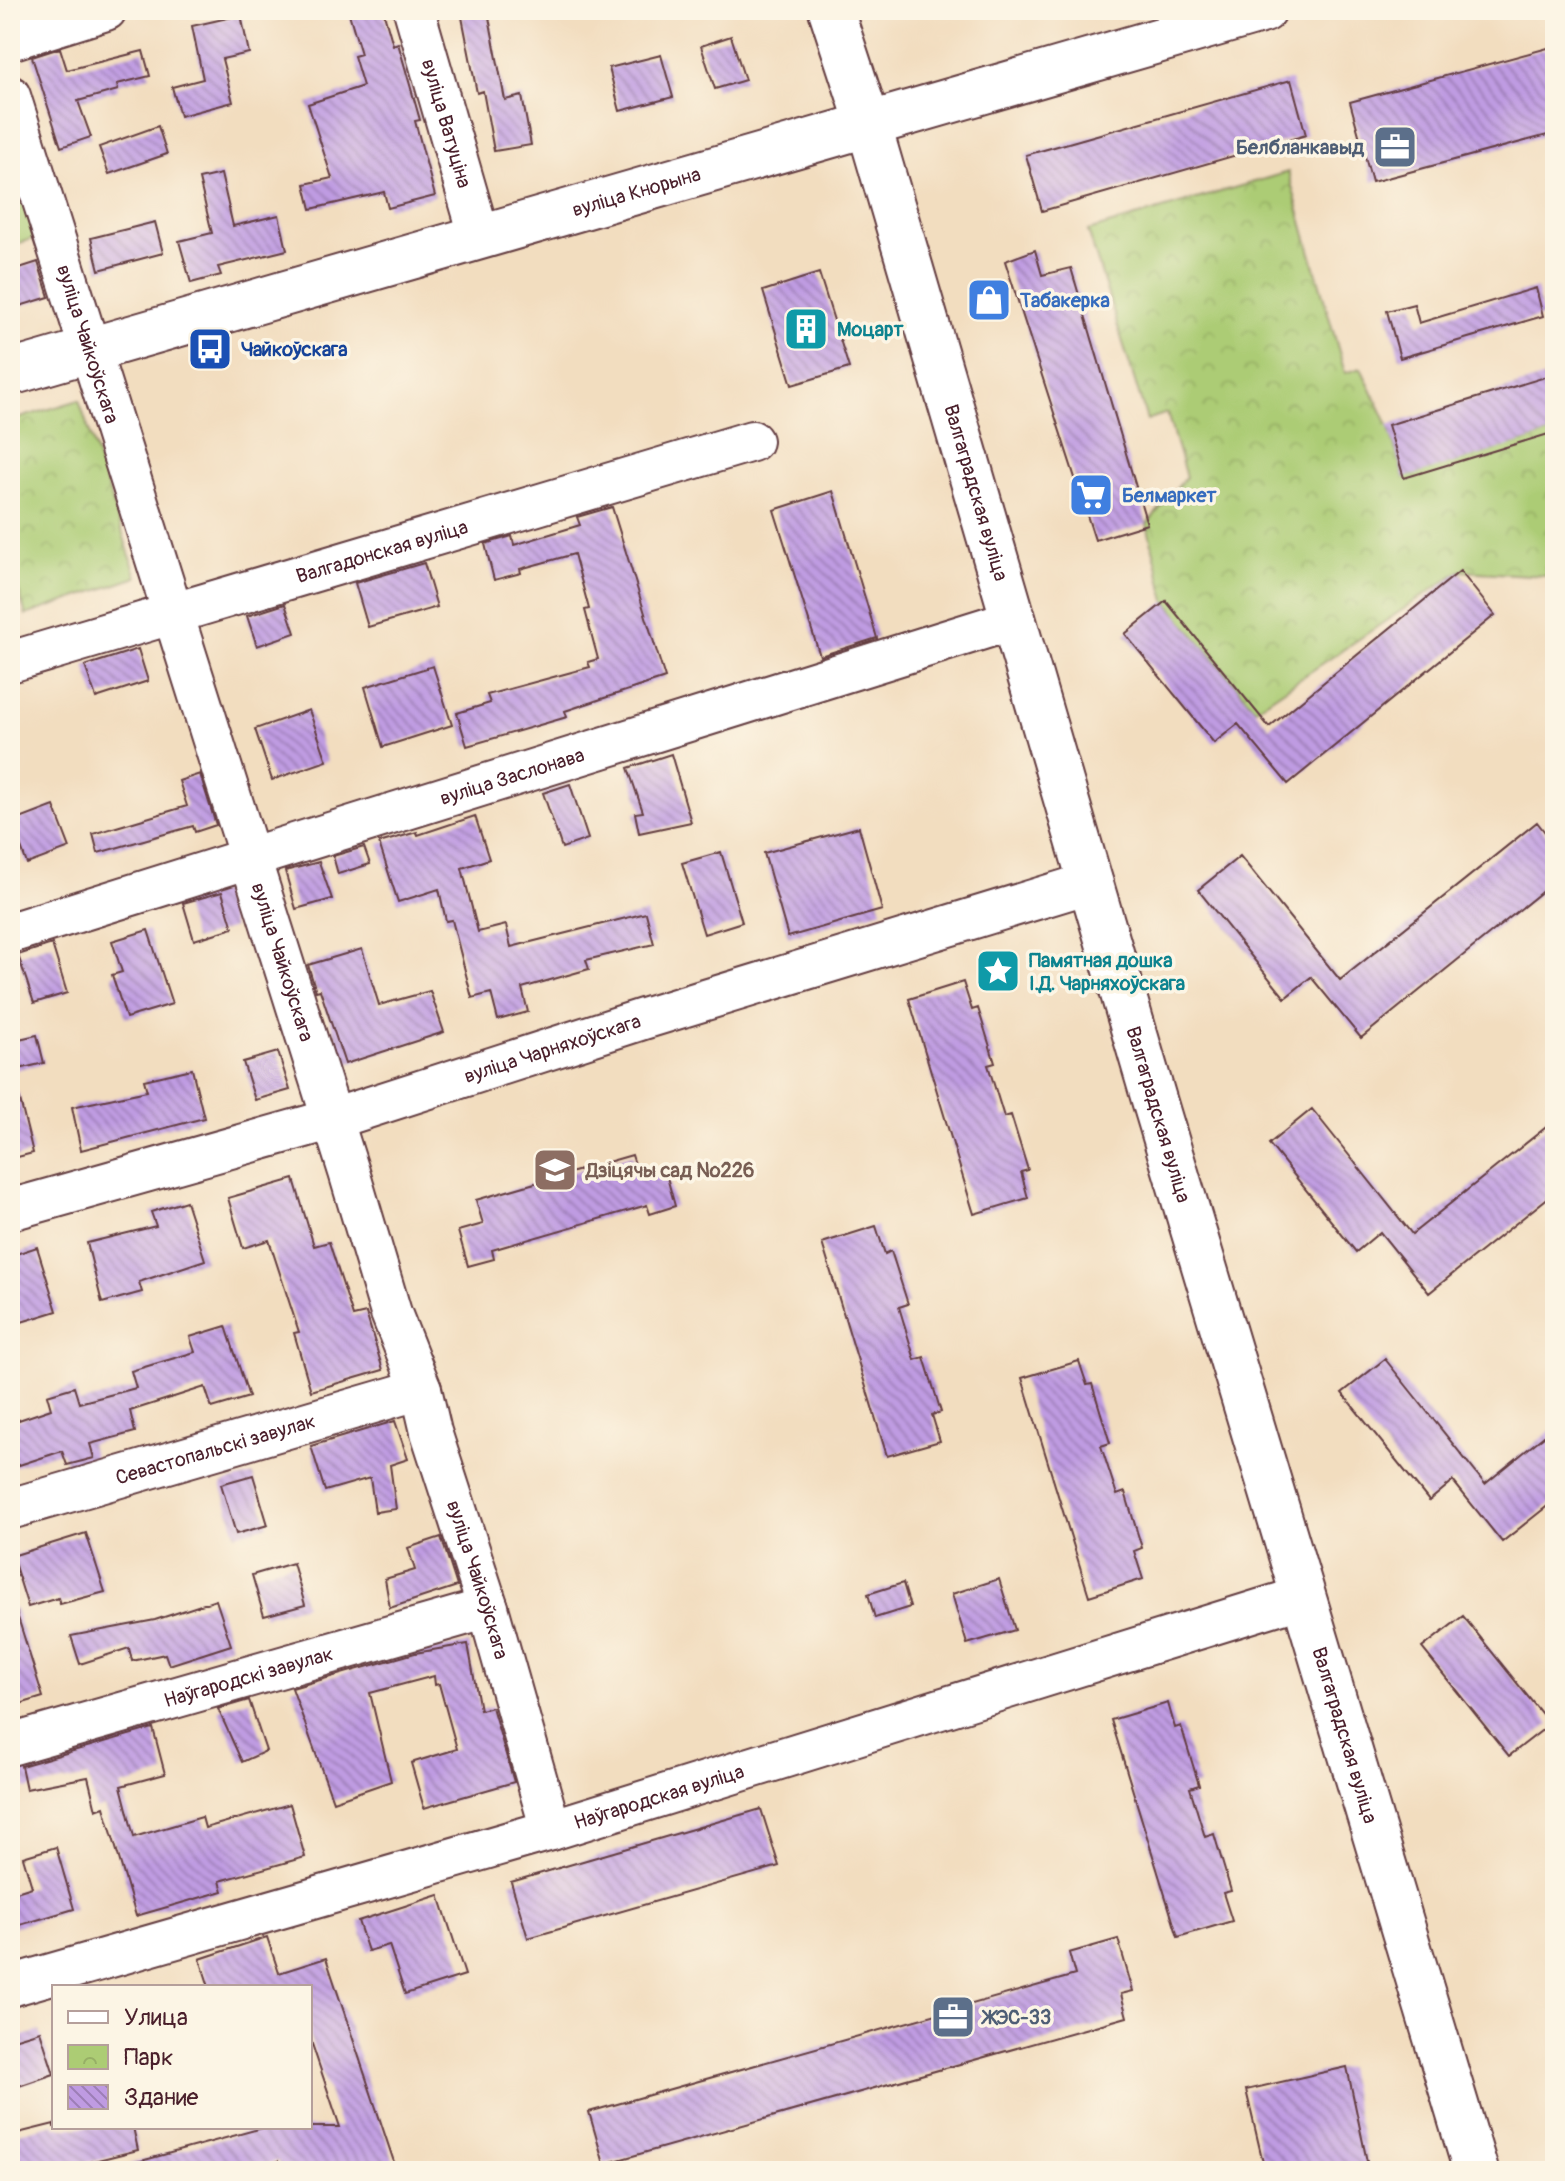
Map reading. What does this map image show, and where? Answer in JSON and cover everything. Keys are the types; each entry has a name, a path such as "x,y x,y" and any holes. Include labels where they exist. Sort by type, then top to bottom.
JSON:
{"main road":[{"name":"Валгаградская вуліца","path":"831,10 869,126 1155,1103 1476,2171"},
{"name":"вуліца Кнорына","path":"10,373 1264,10"}],"street":[{"path":"10,40 106,10"},
{"name":"вуліца Ватуціна","path":"414,10 480,238"},
{"name":"вуліца Чайкоўскага","path":"10,96 333,1119 393,1319 421,1389 431,1432 488,1608 551,1830"},
{"name":"Валгадонская вуліца","path":"10,662 752,441"},
{"name":"вуліца Заслонава","path":"10,933 1015,619"},
{"name":"вуліца Чарняхоўскага","path":"10,1210 333,1119 643,1019 1092,882"},
{"name":"Севастопальскі завулак","path":"10,1509 421,1389"},
{"name":"Наўгародская вуліца","path":"10,1986 551,1830 1304,1596"},
{"name":"Наўгародскі завулак","path":"10,1745 488,1608"}],"green space":[{"path":"10,145 35,238 10,246"},
{"path":"1288,172 1345,373 1361,368 1388,425 1404,477 1555,432 1555,570 1548,576 1460,571 1255,709 1166,601 1147,524 1186,477 1167,413 1147,420 1088,231"},
{"path":"79,400 137,577 26,615 10,564 10,421"}],"building":[{"path":"348,10 383,10 393,45 398,43 420,120 415,121 435,196 388,208 384,192 311,209 305,184 332,178 308,104 363,86 354,56 361,54"},
{"path":"488,12 505,100 522,96 531,145 494,151 483,91 477,93 462,17"},
{"path":"241,15 249,53 222,59 233,102 180,116 172,87 203,79 192,26"},
{"path":"731,36 745,80 715,89 701,46"},
{"path":"1555,46 1555,133 1372,182 1350,102"},
{"path":"60,48 67,70 143,51 150,76 117,84 118,90 78,101 91,137 61,147 32,57"},
{"path":"661,55 673,97 620,111 609,68"},
{"path":"1291,80 1306,135 1042,211 1026,155"},
{"path":"158,126 167,154 109,174 99,147"},
{"path":"221,174 233,226 279,215 287,250 218,267 221,275 191,283 179,241 212,233 199,179"},
{"path":"155,222 163,253 99,270 91,238"},
{"path":"1035,250 1042,275 1071,268 1147,524 1095,540 1005,261"},
{"path":"38,262 49,297 10,309 10,271"},
{"name":"Моцарт","path":"819,273 849,368 792,385 763,291"},
{"path":"1536,288 1543,316 1400,358 1387,311 1414,304 1419,323"},
{"path":"1555,374 1555,432 1404,478 1388,425"},
{"path":"833,491 877,638 820,656 774,510"},
{"path":"612,507 665,678 565,711 567,717 467,746 457,713 490,703 487,695 590,667 588,662 598,659 574,554 520,569 521,573 494,580 485,544 512,536 514,545 580,525 577,517"},
{"path":"424,563 437,607 368,627 355,583"},
{"path":"1460,571 1495,615 1288,784 1238,724 1214,743 1125,634 1166,601 1269,727"},
{"path":"285,604 295,633 257,646 247,616"},
{"path":"138,649 148,681 96,698 85,666"},
{"path":"433,666 452,725 383,747 365,687"},
{"path":"309,710 327,761 272,780 255,729"},
{"path":"671,754 691,822 639,833 635,813 643,812 628,768"},
{"path":"200,774 216,825 195,832 193,826 98,853 93,834 187,806 179,781"},
{"path":"570,784 588,839 562,848 543,793"},
{"path":"54,806 70,848 27,864 12,822"},
{"path":"475,816 489,859 462,868 478,932 506,925 511,947 646,913 654,944 586,960 589,969 522,988 528,1012 498,1020 491,993 472,998 452,920 446,921 439,889 398,902 379,843 417,832 418,835"},
{"path":"1537,822 1555,845 1555,881 1361,1038 1311,977 1285,998 1198,890 1240,856 1340,980"},
{"path":"859,827 882,910 788,937 764,853"},
{"path":"364,847 370,864 338,874 333,856"},
{"path":"721,852 742,922 704,934 682,863"},
{"path":"319,862 332,899 296,909 285,871"},
{"path":"222,892 233,928 194,940 183,903"},
{"path":"148,930 172,1004 126,1018 112,975 122,972 112,941"},
{"path":"52,944 67,993 34,1003 18,955"},
{"path":"362,949 379,1005 430,991 444,1032 345,1064 320,990 316,991 308,965"},
{"path":"963,982 972,1010 978,1008 995,1063 988,1065 1004,1117 1011,1115 1028,1170 1021,1172 1028,1198 974,1214 909,999"},
{"path":"37,1035 44,1063 15,1070 10,1041"},
{"path":"278,1052 290,1090 255,1100 243,1062"},
{"path":"192,1069 204,1118 81,1150 72,1107 147,1091 144,1080"},
{"path":"18,1092 33,1153 10,1159 10,1093"},
{"path":"1312,1109 1412,1234 1555,1120 1555,1192 1429,1293 1380,1232 1356,1252 1269,1144"},
{"path":"632,1155 639,1177 665,1170 675,1206 650,1214 647,1205 492,1250 494,1259 468,1266 458,1231 483,1224 476,1200"},
{"path":"294,1179 314,1246 329,1242 353,1316 366,1313 383,1370 311,1391 294,1333 299,1332 269,1240 243,1248 228,1198"},
{"path":"186,1201 205,1260 139,1282 142,1292 102,1303 87,1243 156,1226 151,1212"},
{"path":"876,1226 885,1254 891,1251 908,1304 899,1307 915,1360 924,1357 941,1412 932,1415 940,1441 887,1456 822,1243"},
{"path":"37,1247 57,1311 15,1324 10,1305 10,1256"},
{"path":"226,1326 249,1397 212,1408 205,1387 130,1411 135,1432 90,1444 94,1458 67,1465 62,1451 10,1468 10,1423 51,1409 47,1395 74,1387 79,1403 136,1388 131,1371 195,1352 190,1337"},
{"path":"1385,1359 1485,1484 1555,1427 1555,1500 1502,1542 1453,1481 1429,1501 1342,1393"},
{"path":"1079,1361 1087,1385 1092,1384 1110,1443 1101,1446 1117,1495 1125,1492 1142,1548 1134,1551 1143,1579 1089,1596 1022,1378"},
{"path":"395,1421 408,1459 390,1465 396,1509 375,1512 370,1478 325,1491 311,1446"},
{"path":"253,1475 268,1525 236,1534 221,1484"},
{"path":"86,1533 105,1592 60,1604 58,1598 28,1607 12,1556"},
{"path":"441,1537 457,1586 390,1608 385,1579 415,1570 408,1548"},
{"path":"293,1563 305,1605 264,1616 252,1575"},
{"path":"999,1579 1015,1630 967,1644 952,1594"},
{"path":"903,1583 910,1607 875,1618 868,1594"},
{"path":"216,1600 231,1645 169,1665 165,1654 132,1661 129,1648 80,1664 71,1636 155,1620"},
{"path":"15,1608 43,1697 10,1707 10,1609"},
{"path":"1463,1616 1550,1724 1509,1756 1422,1648"},
{"path":"468,1644 480,1710 492,1707 514,1782 424,1808 411,1763 457,1749 434,1676 370,1693 391,1781 333,1801 292,1688 415,1653"},
{"path":"249,1700 266,1751 242,1762 218,1709"},
{"path":"1168,1703 1175,1728 1181,1726 1199,1785 1190,1788 1205,1837 1214,1834 1231,1891 1223,1893 1232,1921 1178,1937 1111,1720"},
{"path":"153,1728 165,1774 121,1786 134,1837 202,1817 205,1828 290,1804 305,1857 220,1881 223,1891 136,1916 104,1807 96,1810 88,1777 26,1789 21,1766"},
{"path":"761,1809 779,1866 528,1938 511,1882"},
{"path":"56,1847 74,1909 10,1928 10,1894 32,1887 23,1857"},
{"path":"439,1895 465,1975 405,1994 389,1945 368,1951 358,1921"},
{"path":"267,1937 279,1973 326,1958 397,2171 281,2171 278,2161 244,2171 131,2171 130,2164 259,2129 340,2127 312,2044 312,1985 208,1985 200,1959"},
{"path":"1118,1939 1133,1991 1121,1994 1127,2017 604,2164 589,2112 1075,1975 1069,1953"},
{"path":"40,2031 52,2075 10,2089 10,2040"},
{"path":"1347,2067 1369,2171 1265,2171 1246,2090"},
{"path":"52,2124 52,2129 133,2129 138,2150 54,2171 10,2171 10,2135"}],"place":[{"name":"Белбланкавыд","path":"1395,147"},
{"name":"Табакерка","path":"989,300"},
{"name":"Моцарт","path":"806,329"},
{"name":"Чайкоўскага","path":"210,349"},
{"name":"Белмаркет","path":"1091,495"},
{"name":"Памятная дошка І.Д. Чарняхоўскага","path":"998,971"},
{"name":"Дзіцячы сад №226","path":"555,1170"},
{"name":"ЖЭС-33","path":"953,2017"}]}
